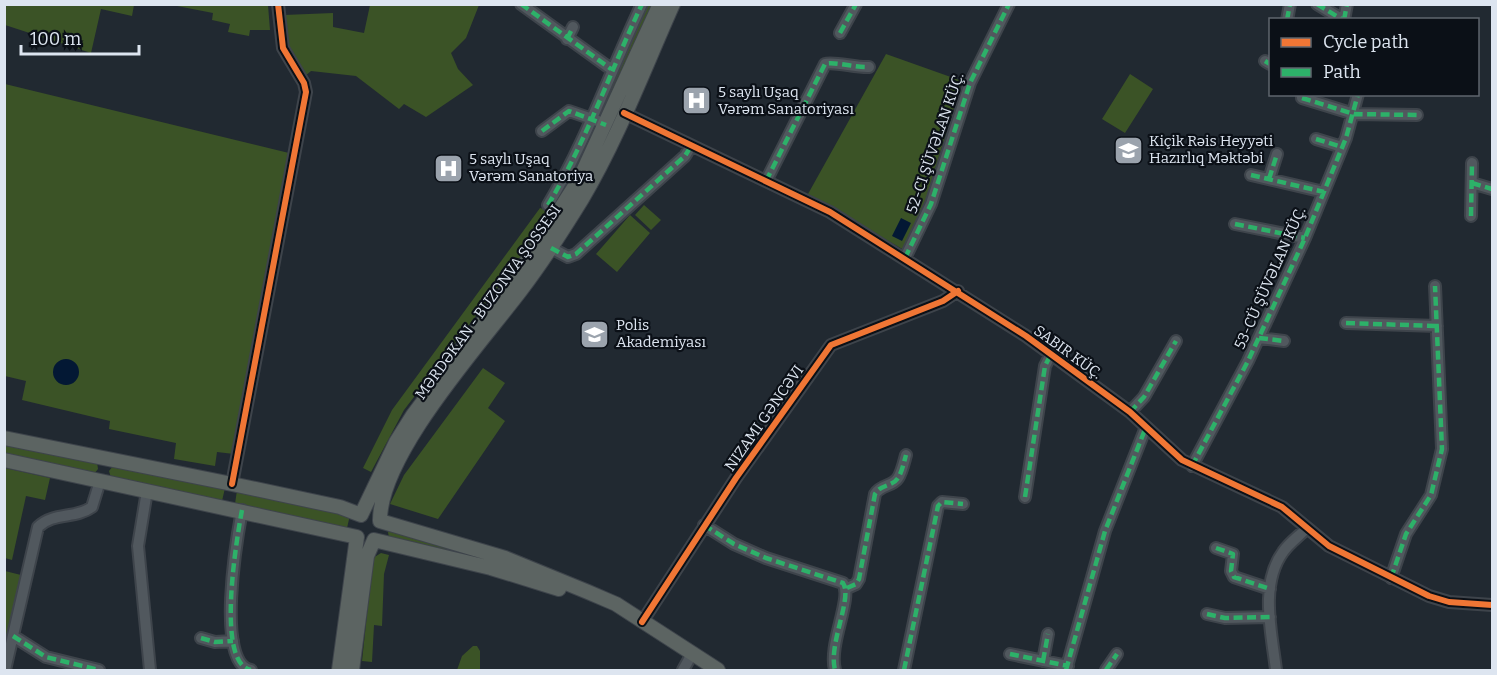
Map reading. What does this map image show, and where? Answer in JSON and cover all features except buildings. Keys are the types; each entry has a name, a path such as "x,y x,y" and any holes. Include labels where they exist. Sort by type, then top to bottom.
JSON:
{"main road":[{"path":"339,670 357,537 354,525 390,452 413,415 544,247 606,125 660,4"},
{"name":"MƏRDƏKAN - BUZONVA ŞOSSESI","path":"380,521 385,492 406,447 591,183 673,4"},
{"path":"4,438 105,457 374,515 380,521 429,534 537,570 616,604 718,670"},
{"path":"100,482 105,457"},
{"path":"4,460 242,510 357,537 365,542 374,540 533,580 642,622"},
{"path":"227,507 232,484"},
{"path":"352,670 367,559 374,540 382,530 380,521"}],"street":[{"path":"232,484 306,92 304,83 283,48 278,4"},
{"path":"521,4 611,69"},
{"path":"548,205 567,174 593,118 611,69 642,4"},
{"path":"840,33 856,4"},
{"name":"52-CI ŞÜVƏLAN KÜÇ.","path":"905,258 932,204 970,83 1009,4"},
{"path":"1317,4 1340,18"},
{"path":"567,39 573,27"},
{"path":"766,181 825,64 831,62 850,67 869,67"},
{"name":"53-CÜ ŞÜVƏLAN KÜÇ.","path":"1192,466 1259,338 1305,238 1342,147 1354,114 1358,96"},
{"path":"1302,98 1354,114 1417,116"},
{"path":"542,131 564,111 576,111 606,125"},
{"name":"SABIR KÜÇ.","path":"624,113 821,206 958,291 1051,354 1130,412 1175,455 1192,466 1282,507 1329,546 1438,599 1492,605"},
{"path":"1316,139 1342,147"},
{"path":"544,247 568,257 576,254 685,156 691,146"},
{"path":"1269,179 1277,154"},
{"path":"1471,216 1472,163"},
{"path":"1251,175 1324,192"},
{"path":"1472,183 1492,189"},
{"path":"1235,224 1305,238"},
{"path":"1391,578 1407,534 1431,495 1440,459 1442,431 1435,286"},
{"name":"NIZAMI GƏNCƏVI","path":"642,622 704,525 831,345 943,301 958,291"},
{"path":"1346,323 1437,326"},
{"path":"1259,338 1284,341"},
{"path":"1130,412 1144,397 1176,341"},
{"path":"1025,497 1044,370 1051,354"},
{"path":"1010,654 1067,668 1105,531 1146,428"},
{"path":"847,588 856,584 859,579 875,494 881,486 897,480 906,455"},
{"path":"5,670 38,527 47,520 78,514 92,507 100,482"},
{"path":"147,491 138,546 150,670"},
{"path":"904,670 938,506 942,502 963,504"},
{"path":"242,510 233,562 233,641 242,666 251,670"},
{"path":"704,525 742,548 837,580 847,588"},
{"path":"1276,670 1270,617 1272,574 1281,556 1306,529"},
{"path":"1216,548 1233,554 1231,571 1234,577 1270,589"},
{"path":"835,670 835,636 847,597 847,588"},
{"path":"1207,614 1225,618 1270,617"},
{"path":"1043,661 1048,634"},
{"path":"13,636 46,657 99,670"},
{"path":"201,638 220,642 233,641"},
{"path":"683,670 692,654"},
{"path":"1106,670 1117,654"}],"green space":[{"path":"5,4 134,5 132,16 101,9 91,53 5,25"},
{"path":"172,5 268,5 270,30 250,30 249,36 228,32 230,24 212,20 213,13"},
{"path":"370,5 479,5 466,38 451,53 458,69 473,85 426,117 404,104 399,109 356,76 311,71 304,77 288,54 284,15 333,13 333,27 364,33"},
{"path":"644,5 652,5 602,118 597,115"},
{"path":"886,54 962,81 922,212 904,250 808,194"},
{"path":"1130,74 1153,89 1125,133 1102,119"},
{"path":"5,84 289,153 234,454 217,452 215,466 174,459 176,443 109,429 110,421 22,400 26,381 5,376"},
{"path":"644,205 661,220 651,230 635,215"},
{"path":"540,208 551,211 528,248 404,410 371,472 363,468 392,410"},
{"path":"630,215 650,233 617,272 596,254"},
{"path":"483,368 505,383 488,408 505,421 438,519 390,504 404,475"},
{"path":"4,444 97,462 98,469 94,474 5,456"},
{"path":"113,466 225,488 222,501 111,478 109,471"},
{"path":"5,468 50,478 45,500 26,496 12,560 5,558"},
{"path":"237,490 350,515 347,528 235,504"},
{"path":"391,528 523,570 389,538 388,532"},
{"path":"381,553 389,555 384,574 382,626 374,625 372,662 362,661 373,558"},
{"path":"5,571 21,575 5,655"},
{"path":"473,646 477,646 480,651 480,670 457,670 462,656"}],"water":[{"path":"901,218 911,223 902,241 892,236"},
{"path":"66,359 75,363 79,372 75,381 66,385 57,381 53,372 57,363"}],"marked path":[{"path":"521,4 611,69"},
{"path":"548,205 586,132 642,4"},
{"path":"840,33 856,4"},
{"path":"905,258 931,204 970,83 1009,4"},
{"path":"1287,18 1290,4"},
{"path":"1317,4 1340,18"},
{"path":"1344,18 1347,4"},
{"path":"567,39 573,27"},
{"path":"1265,61 1269,63"},
{"path":"766,181 825,64 869,67"},
{"path":"1192,466 1248,361 1305,238 1346,138 1357,96"},
{"path":"1302,98 1354,114 1417,115"},
{"path":"542,131 569,111 606,125"},
{"path":"1316,139 1342,147"},
{"path":"551,248 568,257 576,254 685,156 691,146"},
{"path":"1269,179 1277,154"},
{"path":"1471,216 1472,163"},
{"path":"1251,175 1324,192"},
{"path":"1472,183 1492,189"},
{"path":"1235,224 1305,238"},
{"path":"1391,578 1406,534 1431,495 1442,449 1435,286"},
{"path":"1346,323 1437,326"},
{"path":"1259,338 1284,341"},
{"path":"1130,412 1144,397 1176,341"},
{"path":"1025,497 1045,366 1051,354"},
{"path":"1066,670 1105,531 1146,427"},
{"path":"847,588 856,584 859,579 875,494 898,478 906,455"},
{"path":"904,670 938,506 942,502 963,504"},
{"path":"242,510 233,571 231,624 234,646 240,663 251,670"},
{"path":"704,525 734,544 766,558 843,583 845,599 835,648 835,670"},
{"path":"1216,548 1233,554 1231,571 1234,577 1270,589"},
{"path":"1207,614 1225,618 1270,617"},
{"path":"1043,661 1048,634"},
{"path":"13,636 46,657 99,670"},
{"path":"201,638 215,642 233,641"},
{"path":"1010,654 1068,666"},
{"path":"1106,670 1117,654"}],"cycle path":[{"path":"232,484 306,92 304,83 283,48 278,4"},
{"path":"624,113 830,212 1026,336 1130,412 1182,460 1282,507 1329,546 1429,596 1449,602 1492,605"},
{"path":"642,622 736,478 831,345 943,301 958,291"}],"place":[{"name":"5 saylı Uşaq Vərəm Sanatoriyası","path":"697,101"},
{"name":"Kiçik Rəis Heyyəti Hazırlıq Məktəbi","path":"1128,150"},
{"name":"5 saylı Uşaq Vərəm Sanatoriya","path":"448,168"},
{"name":"Polis Akademiyası","path":"595,334"}]}
